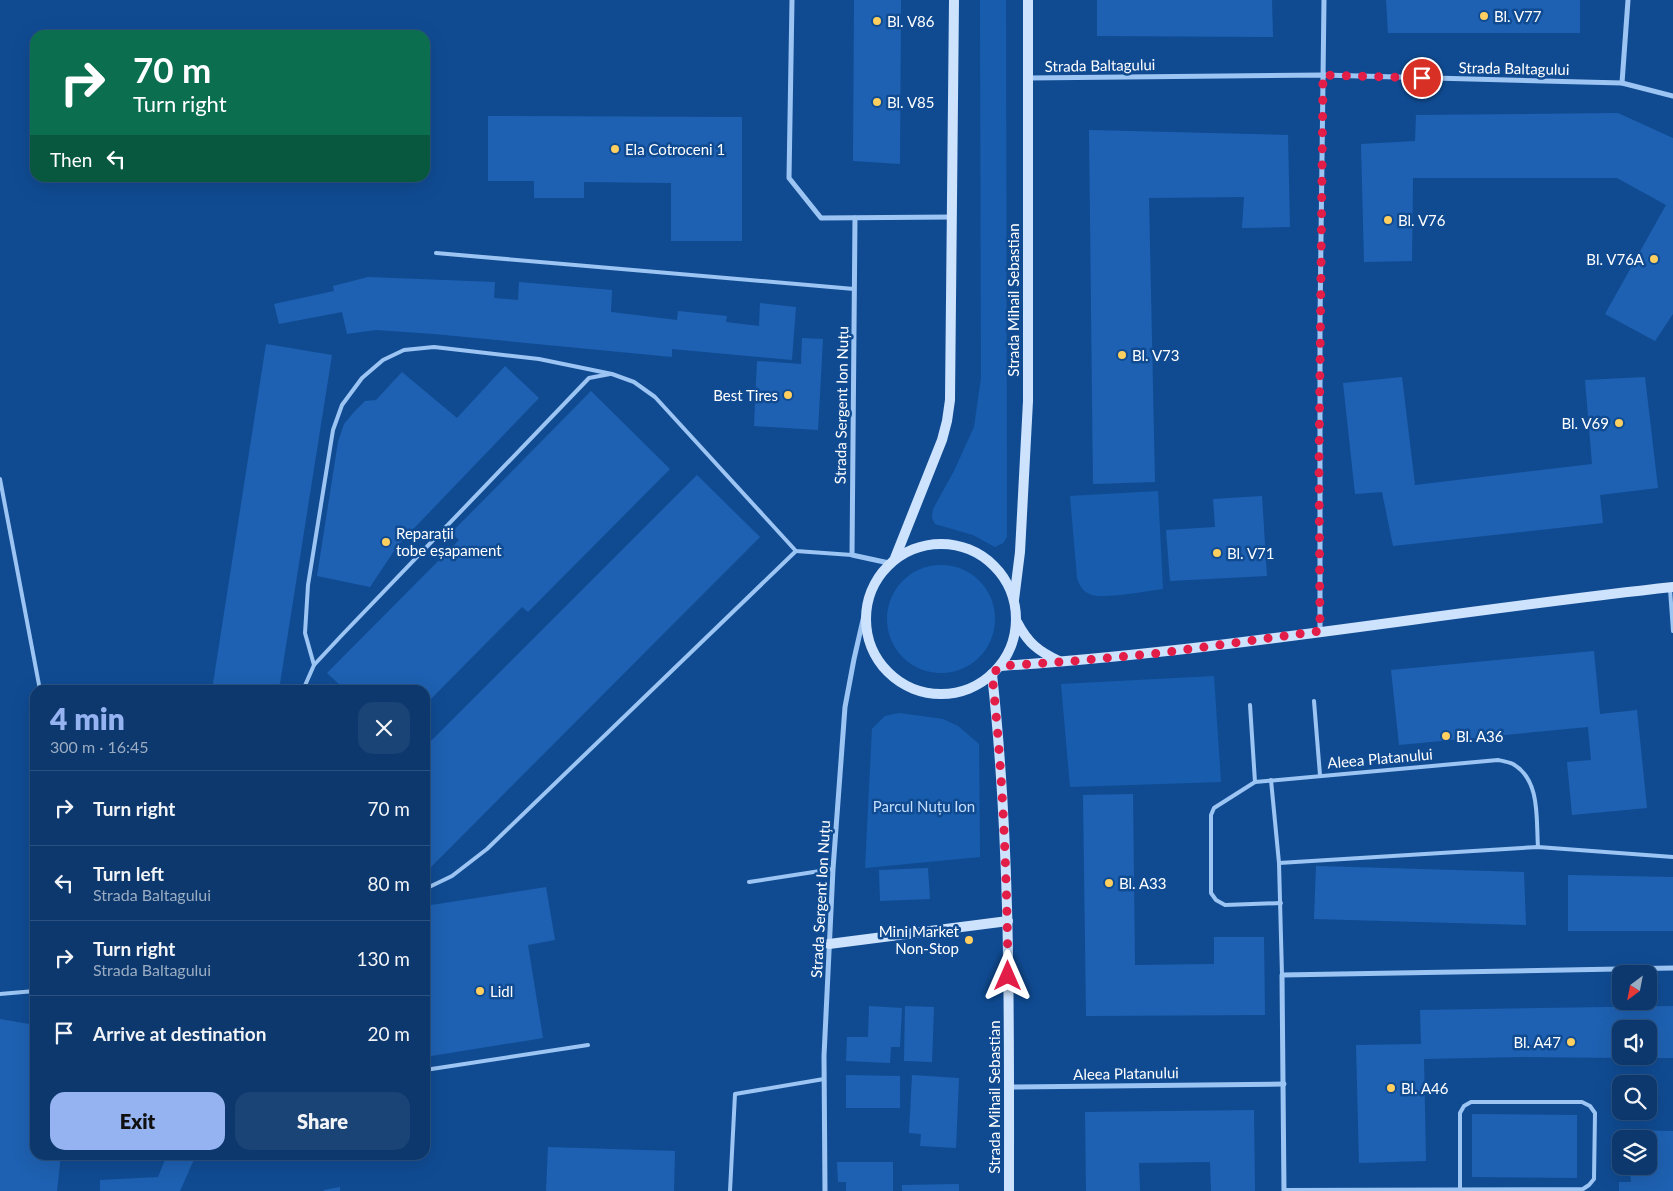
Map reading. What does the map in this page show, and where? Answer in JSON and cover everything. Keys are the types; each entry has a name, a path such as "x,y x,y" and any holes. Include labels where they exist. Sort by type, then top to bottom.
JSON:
{"street":[{"path":"792,0 789,178 821,218 952,217"},
{"path":"852,555 892,560 917,547 941,543 966,547 988,559 1004,577 1014,600 1017,622 1012,646 1001,666 983,682 960,692 936,695 912,689 891,677 876,658 867,635 865,611 869,593 875,580 892,560 942,440 948,421 952,370 954,0"},
{"name":"Strada Mihail Sebastian","path":"1014,600 1020,552 1028,401 1028,0"},
{"path":"1320,631 1319,465 1324,0"},
{"path":"1622,83 1628,0"},
{"name":"Strada Baltagului","path":"1028,78 1323,75 1622,83 1673,96"},
{"name":"Strada Sergent Ion Nuțu","path":"852,555 855,218"},
{"path":"1001,666 1161,653 1671,587"},
{"name":"Strada Sergent Ion Nuțu","path":"825,1191 824,1079 833,869 845,707 865,611"},
{"path":"1017,622 1026,638 1037,649 1061,662"},
{"name":"Strada Mihail Sebastian","path":"992,674 1001,764 1008,921 1009,1191"},
{"path":"829,944 1008,921"},
{"path":"1284,1190 1282,975 1673,968"},
{"name":"Aleea Platanului","path":"1009,1087 1284,1084"}],"lane":[{"path":"436,253 854,288"},
{"path":"314,665 305,633 308,585 333,430 342,405 362,378 383,360 404,350 434,347 539,359 612,374 634,382 654,397 796,551 852,555"},
{"path":"305,685 314,665 589,378 612,374"},
{"path":"0,479 39,685"},
{"path":"430,887 452,876 487,849 796,551"},
{"path":"1671,587 1673,631"},
{"path":"1314,701 1320,775"},
{"path":"1250,705 1255,782 1214,808 1211,815 1211,893 1216,900 1225,905 1281,903"},
{"name":"Aleea Platanului","path":"1255,782 1498,760 1512,764 1522,771 1530,782 1534,795 1538,847"},
{"path":"1271,780 1280,863 1282,975"},
{"path":"1280,863 1538,847 1673,857"},
{"path":"749,882 833,869"},
{"path":"0,994 30,991"},
{"path":"430,1069 588,1045"},
{"path":"730,1191 735,1094 824,1079"},
{"path":"1284,1190 1460,1190 1583,1189 1594,1179 1594,1113 1590,1106 1582,1102 1471,1102 1464,1106 1460,1113 1460,1190"}],"green space":[{"path":"980,0 1006,0 1007,537 1003,543 995,547 973,535 935,524 932,518 933,509 954,471 974,427 981,378"},
{"path":"1158,491 1163,589 1106,596 1092,595 1086,592 1080,586 1077,577 1070,496"},
{"path":"941,565 962,569 979,581 991,598 995,619 991,640 979,657 962,669 941,673 920,669 903,657 891,640 887,619 891,598 903,581 920,569"},
{"path":"1214,676 1221,782 1070,787 1061,684"},
{"name":"Parcul Nuțu Ion","path":"899,713 943,719 958,726 979,744 980,857 865,868 872,729 885,716"}],"building":[{"name":"Bl. V85","path":"854,0 901,0 900,164 853,161"},
{"path":"1097,0 1272,0 1273,37 1097,36"},
{"name":"Bl. V77","path":"1386,0 1580,0 1580,33 1388,33"},
{"name":"Bl. V76","path":"1618,113 1673,138 1673,314 1655,341 1605,314 1666,205 1617,178 1413,178 1412,261 1364,262 1361,144 1415,141 1416,115"},
{"name":"Ela Cotroceni 1","path":"488,116 742,117 742,241 671,241 671,183 584,182 584,198 534,198 534,181 488,181"},
{"name":"Bl. V73","path":"1089,130 1288,135 1290,227 1242,228 1244,197 1149,198 1155,482 1093,484"},
{"path":"368,277 495,282 494,298 518,300 519,282 612,290 611,312 677,320 678,311 727,316 726,322 759,326 760,303 796,307 792,360 672,349 672,357 376,330 347,334 342,312 279,324 274,304 334,291 333,286"},
{"name":"Best Tires","path":"802,338 823,339 818,430 754,426 757,361 801,364"},
{"path":"266,344 332,355 280,685 213,685"},
{"path":"505,366 539,398 398,545 370,587 317,576 338,442 344,424 354,412 365,401 376,400 402,372 457,418"},
{"name":"Bl. V69","path":"1402,377 1415,485 1592,464 1585,380 1645,377 1658,488 1600,495 1603,523 1393,546 1382,492 1355,494 1343,383"},
{"path":"591,391 670,469 528,612 522,607 430,700 430,685 340,685 327,673 459,540 451,533"},
{"path":"697,475 760,537 430,868 430,742"},
{"name":"Bl. V71","path":"1262,496 1267,576 1170,581 1166,530 1215,527 1213,499"},
{"name":"Bl. A36","path":"1594,651 1600,714 1637,710 1647,808 1572,815 1567,762 1591,760 1588,727 1399,745 1391,670"},
{"name":"Bl. A33","path":"1133,794 1135,965 1214,964 1214,937 1264,937 1265,1015 1086,1016 1083,795"},
{"path":"1316,866 1524,872 1526,925 1314,919"},
{"path":"928,868 930,899 880,901 879,870"},
{"path":"1568,875 1673,877 1673,931 1568,931"},
{"name":"Lidl","path":"546,887 555,940 528,945 543,1038 430,1056 430,905"},
{"path":"869,1006 902,1008 900,1047 891,1047 890,1063 846,1061 847,1037 868,1037"},
{"path":"905,1006 934,1007 932,1062 904,1061"},
{"name":"Bl. A46","path":"1658,1006 1673,1006 1673,1058 1657,1058 1657,1020 1612,1020 1612,1058 1424,1059 1426,1161 1359,1163 1356,1045 1421,1044 1420,1010 1612,1007 1612,1010 1658,1010"},
{"path":"0,1019 30,1024 30,1160 60,1160 57,1191 0,1191"},
{"path":"846,1075 900,1076 900,1108 846,1108"},
{"path":"912,1075 959,1078 956,1148 920,1146 921,1134 909,1133"},
{"path":"1254,1110 1255,1191 1211,1191 1210,1162 1139,1163 1140,1191 1086,1191 1085,1112"},
{"path":"1472,1114 1577,1115 1577,1178 1472,1177"},
{"path":"1657,1131 1673,1131 1673,1191 1619,1191 1619,1182 1631,1182 1630,1175 1657,1175"},
{"path":"548,1147 675,1151 674,1191 546,1191"},
{"path":"165,1160 194,1160 180,1191 100,1191 100,1180 158,1177"},
{"path":"837,1162 893,1162 893,1191 846,1191 846,1182 838,1182"},
{"path":"959,1184 959,1191 902,1191 902,1185"},
{"path":"340,1187 340,1191 324,1191 324,1190"}],"place":[{"name":"Bl. V77","path":"1484,16"},
{"name":"Bl. V86","path":"877,21"},
{"name":"Bl. V85","path":"877,102"},
{"name":"Ela Cotroceni 1","path":"615,149"},
{"name":"Bl. V76","path":"1388,220"},
{"name":"Bl. V76A","path":"1654,259"},
{"name":"Bl. V73","path":"1122,355"},
{"name":"Best Tires","path":"788,395"},
{"name":"Bl. V69","path":"1619,423"},
{"name":"Reparații tobe eșapament","path":"386,542"},
{"name":"Bl. V71","path":"1217,553"},
{"name":"Bl. A36","path":"1446,736"},
{"name":"Bl. A33","path":"1109,883"},
{"name":"Mini Market Non-Stop","path":"969,940"},
{"name":"Lidl","path":"480,991"},
{"name":"Bl. A47","path":"1571,1042"},
{"name":"Bl. A46","path":"1391,1088"}],"route":[{"path":"1008,976 1008,921 1001,764 992,674 1001,666 1161,653 1320,631 1319,465 1323,75 1422,78"}]}
